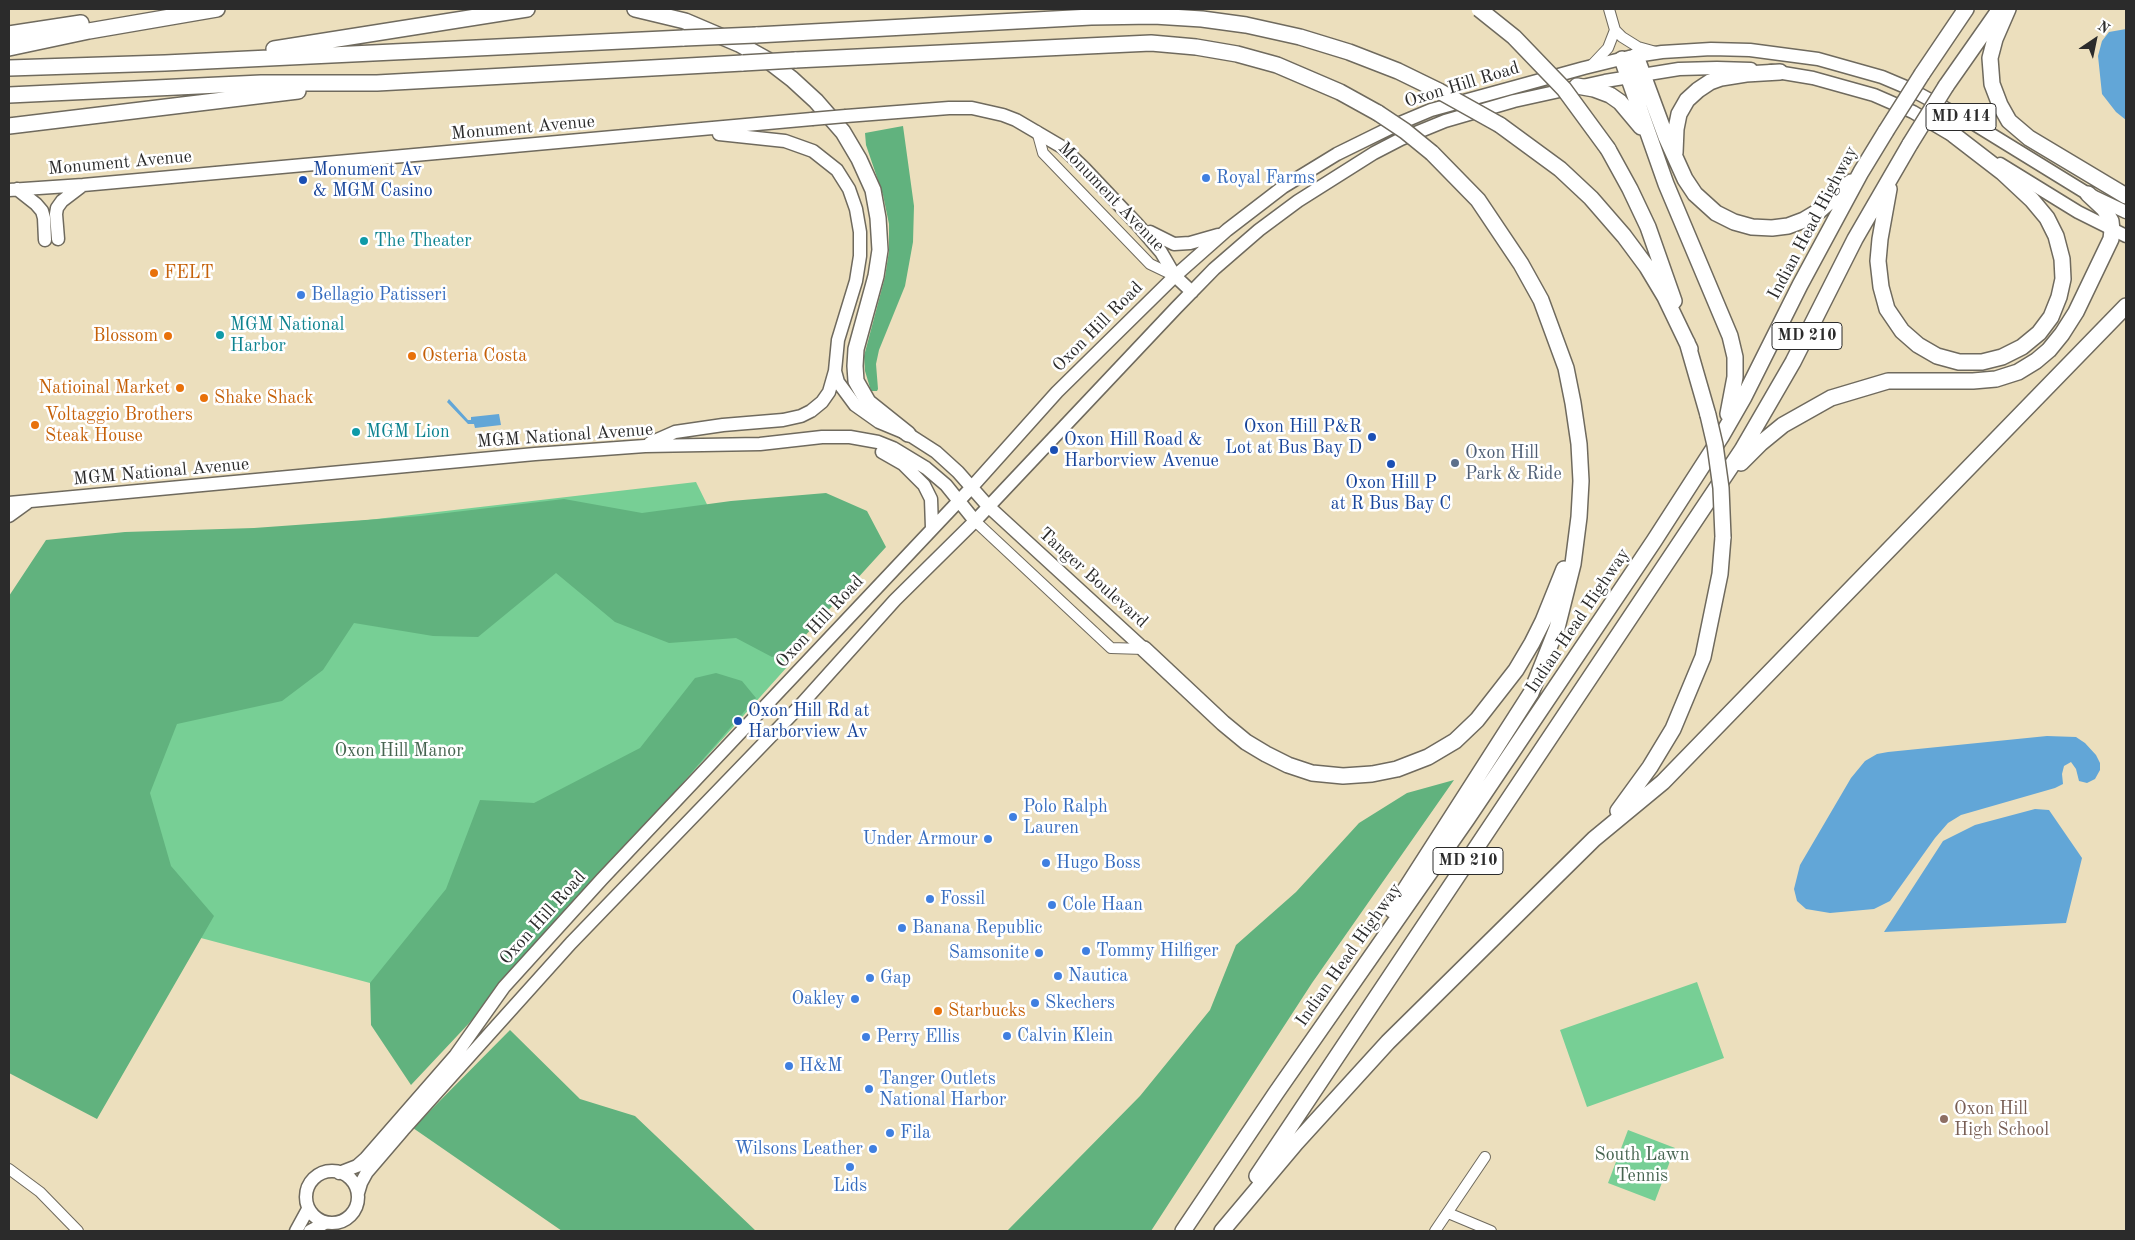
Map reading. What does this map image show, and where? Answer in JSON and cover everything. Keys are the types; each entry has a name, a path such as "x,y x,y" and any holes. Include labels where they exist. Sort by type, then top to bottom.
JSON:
{"highway":[{"path":"9,34 178,9"},
{"path":"9,48 89,31 217,9"},
{"path":"165,63 295,46 527,9"},
{"path":"635,9 685,21 739,44 766,59 816,100 842,132 859,159 873,190 878,218 880,250 876,276 856,349 856,381 868,402 908,434"},
{"path":"1221,1231 1296,1143 1388,1042 1594,839 1626,802 1673,729 1703,657 1712,619 1720,574 1723,537 1722,488 1716,445 1666,272 1648,227 1630,190 1608,149 1588,120 1558,82 1514,37 1479,9"},
{"path":"2001,14 1990,68 1992,84 2000,106 2009,121 2029,138 2126,196"},
{"name":"MD 210","path":"1221,1231 1768,408 1856,239 1910,144 1946,86 2001,14"},
{"name":"Indian Head Highway","path":"1183,1231 1276,1093 1482,797 1654,541 1721,437 1744,397 1860,172 1962,15"},
{"path":"15,68 165,63 756,35 1091,17 1154,16 1246,25 1300,37 1349,52 1398,71 1439,91 1500,125 1560,169 1591,198 1619,229 1647,267 1665,297 1690,350"},
{"path":"9,96 261,83 377,82 1151,43 1196,47 1236,54 1277,65 1340,92 1378,113 1405,131 1432,153 1478,200 1522,264 1541,300 1566,368 1573,403 1579,444 1580,517 1573,564 1557,628 1531,693 1276,1093"},
{"path":"1629,57 1678,166 1695,194 1716,213 1734,222 1772,228 1788,226 1819,211 1860,172"},
{"path":"1678,166 1675,143 1676,129 1679,114 1692,95 1710,82 1720,78 1780,72"},
{"path":"1636,76 1652,146"},
{"path":"9,128 377,82"},
{"path":"1577,86 1594,89 1610,95 1620,102 1640,126 1652,146 1730,336 1735,357 1736,377 1734,392 1721,437"},
{"path":"1892,176 1880,239 1878,261 1881,287 1888,309 1902,331 1918,346 1936,356 1959,362 1982,362 2022,347 2039,332 2051,317 2059,297 2063,279 2062,259 2056,236 2047,218 2032,200 2002,172 1954,136"},
{"path":"1714,491 1761,443 1808,409 1831,398 1888,381 1973,381 1996,379 2018,372 2036,361 2049,350 2062,334 2076,312 2108,248 2119,233 2104,210 2088,194"},
{"path":"1594,839 1663,782 2126,306"},
{"path":"1144,648 1223,723 1246,742 1288,765 1312,773 1343,776 1372,774 1397,769 1428,757 1455,741 1483,713 1506,684 1543,621 1560,580 1580,517"}],"main road":[{"name":"Oxon Hill Road","path":"339,1172 357,1166 366,1158 456,1056 504,987 602,879 971,488 1057,392 1175,276 1226,230 1283,187 1310,170 1400,123 1442,107 1629,57 1657,52 1711,49 1782,54 1818,59 1882,77 1940,105 2088,194 2126,212"},
{"name":"Oxon Hill Road","path":"358,1193 367,1172 577,937 896,600 975,521 1192,292 1240,246 1321,185 1374,152 1416,132 1452,118 1577,86 1660,72 1717,68 1780,72"},
{"name":"MD 414","path":"1780,72 1814,78 1874,95 1913,112 2078,212 2119,233"},
{"name":"Monument Avenue","path":"13,190 846,116 972,108 1003,114 1037,131 1062,147 1138,224 1161,252 1175,276 1192,292"},
{"path":"677,132 767,138 792,143 813,151 837,170 849,189 856,208 859,224 860,256 856,281 835,355 835,371 838,382 847,397 855,405 879,422 908,434 936,452 988,506"},
{"path":"13,190 36,204 42,211 52,240 57,208 62,201 83,185"},
{"path":"1138,224 1156,236 1174,244 1207,239 1226,230"},
{"path":"645,446 675,432 723,425 783,420 801,416 822,402 829,392 835,371"},
{"name":"MGM National Avenue","path":"9,504 645,446 760,444 822,437 850,437 878,442 904,454 926,468 959,500 975,521"},
{"path":"850,437 892,457 917,476 931,499 932,528"},
{"path":"9,516 29,502"},
{"name":"Tanger Boulevard","path":"988,506 1144,648"},
{"path":"327,1172 339,1172 348,1177 358,1193 353,1213 345,1220 336,1223 326,1223 316,1218 308,1209 306,1197 308,1186 316,1176 327,1172"},
{"path":"296,1231 308,1209"},
{"path":"310,1231 326,1223"}],"street":[{"path":"1611,13 1615,30 1632,44 1657,52"},
{"path":"1589,67 1603,55 1615,30"},
{"name":"Monument Avenue","path":"1037,131 1042,152 1150,264 1175,276"},
{"name":"Tanger Boulevard","path":"975,521 1111,648 1144,648"},
{"path":"1435,1231 1485,1157"},
{"path":"9,1169 40,1192 78,1231"},
{"path":"1448,1213 1491,1231"}],"green space":[{"path":"903,126 914,206 913,242 905,286 879,350 876,364 878,389 877,391 871,391 865,371 864,356 885,277 889,251 889,224 883,195 866,145 865,133"},
{"name":"Oxon Hill Manor","path":"696,482 787,667 450,1043 370,983 201,938 125,868 152,545"},
{"path":"826,493 867,511 886,547 793,649 772,657 736,638 669,643 615,622 556,573 478,637 433,636 354,623 323,670 282,701 177,724 150,793 171,866 214,916 97,1119 9,1073 9,596 46,540 125,532 254,528 421,516 564,499 642,513 731,501"},
{"path":"716,673 742,681 756,698 535,953 411,1085 371,1025 370,983 446,889 480,800 534,803 640,748 695,678"},
{"path":"1454,780 1312,983 1151,1231 1007,1231 1140,1096 1210,1010 1236,945 1296,892 1359,823 1407,793"},
{"path":"1697,982 1724,1058 1587,1107 1560,1030"},
{"path":"510,1030 580,1099 635,1116 756,1231 562,1231 413,1128"},
{"name":"South Lawn Tennis","path":"1628,1130 1675,1148 1655,1201 1608,1183"}],"water":[{"path":"2126,29 2126,120 2116,112 2102,94 2098,56 2102,41 2109,32"},
{"path":"449,399 468,420 471,420 471,417 499,414 501,425 475,428 474,424 468,424 447,402"},
{"path":"2047,736 2076,737 2085,743 2096,755 2100,763 2100,770 2095,779 2087,783 2079,781 2076,769 2071,762 2064,766 2062,774 2063,784 2055,788 1961,815 1948,823 1935,838 1890,901 1874,909 1830,913 1806,909 1797,901 1794,889 1800,865 1851,778 1865,761 1877,754 1888,752"},
{"path":"2035,809 2049,810 2082,858 2066,923 1884,932 1943,841 1975,825"}],"place":[{"name":"Royal Farms","path":"1206,178"},
{"name":"Monument Av & MGM Casino","path":"303,180"},
{"name":"The Theater","path":"364,241"},
{"name":"FELT","path":"154,273"},
{"name":"Bellagio Patisseri","path":"301,295"},
{"name":"MGM National Harbor","path":"220,335"},
{"name":"Blossom","path":"168,336"},
{"name":"Osteria Costa","path":"412,356"},
{"name":"Natioinal Market","path":"180,388"},
{"name":"Shake Shack","path":"204,398"},
{"name":"Voltaggio Brothers Steak House","path":"35,425"},
{"name":"MGM Lion","path":"356,432"},
{"name":"Oxon Hill P&R Lot at Bus Bay D","path":"1372,437"},
{"name":"Oxon Hill Road & Harborview Avenue","path":"1054,450"},
{"name":"Oxon Hill Park & Ride","path":"1455,463"},
{"name":"Oxon Hill P at R Bus Bay C","path":"1391,464"},
{"name":"Oxon Hill Rd at Harborview Av","path":"738,721"},
{"name":"Polo Ralph Lauren","path":"1013,817"},
{"name":"Under Armour","path":"988,839"},
{"name":"Hugo Boss","path":"1046,863"},
{"name":"Fossil","path":"930,899"},
{"name":"Cole Haan","path":"1052,905"},
{"name":"Banana Republic","path":"902,928"},
{"name":"Tommy Hilfiger","path":"1086,951"},
{"name":"Samsonite","path":"1039,953"},
{"name":"Nautica","path":"1058,976"},
{"name":"Gap","path":"870,978"},
{"name":"Oakley","path":"855,999"},
{"name":"Skechers","path":"1035,1003"},
{"name":"Starbucks","path":"938,1011"},
{"name":"Calvin Klein","path":"1007,1036"},
{"name":"Perry Ellis","path":"866,1037"},
{"name":"H&M","path":"789,1066"},
{"name":"Tanger Outlets National Harbor","path":"869,1089"},
{"name":"Oxon Hill High School","path":"1944,1119"},
{"name":"Fila","path":"890,1133"},
{"name":"Wilsons Leather","path":"873,1149"},
{"name":"Lids","path":"850,1167"}]}
